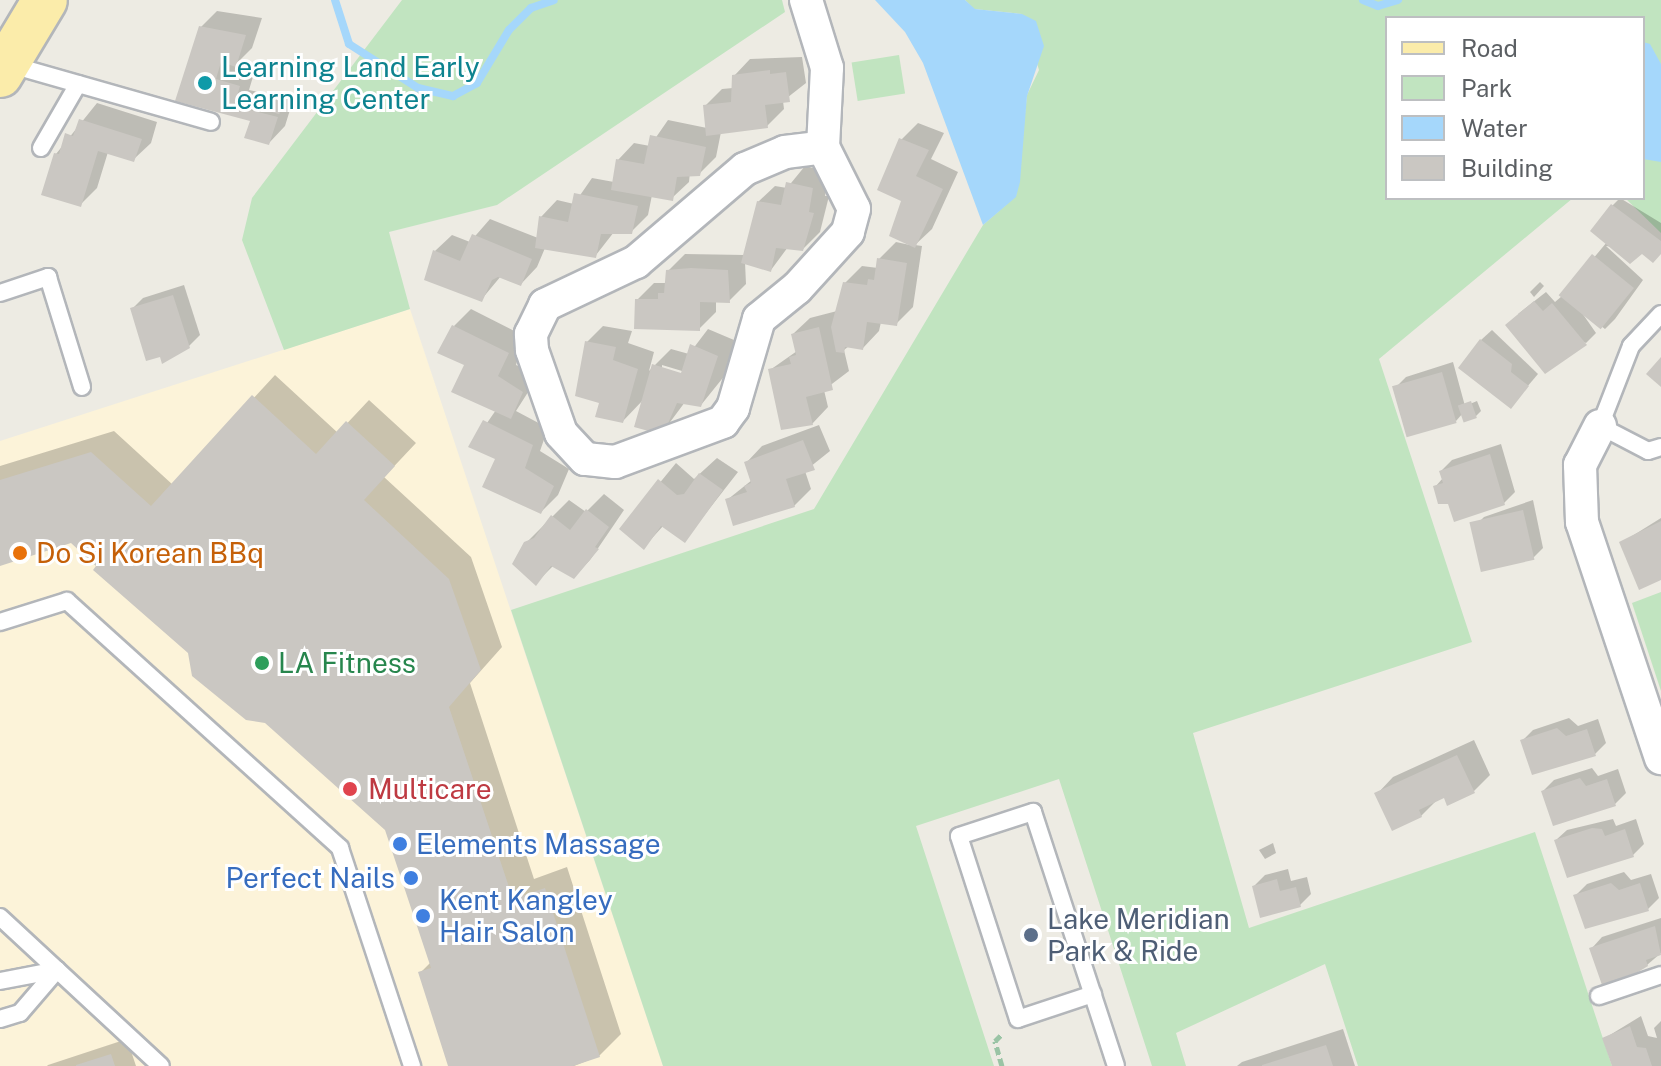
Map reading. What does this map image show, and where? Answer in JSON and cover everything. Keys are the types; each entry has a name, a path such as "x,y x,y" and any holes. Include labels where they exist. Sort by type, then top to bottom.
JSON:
{"main road":[{"path":"3,69 45,0"}],"street":[{"path":"806,0 827,68 823,147 854,209 848,232 797,288 759,319 728,415 711,430 615,462 585,459 561,433 532,350 531,334 545,305 636,262 745,169 785,152 823,147"},
{"path":"1600,426 1580,465 1582,522 1661,758"}],"lane":[{"path":"3,69 78,84 211,122"},
{"path":"41,148 78,84"},
{"path":"0,293 48,277 82,387"},
{"path":"1661,314 1631,346 1600,426 1648,451 1661,447"},
{"path":"0,622 67,601 340,848 412,1066"},
{"path":"1093,994 1018,1019 959,836 1033,812 1093,994 1116,1066"},
{"path":"0,917 161,1066"},
{"path":"0,981 57,970"},
{"path":"0,1019 20,1013 57,970"},
{"path":"1599,996 1661,975"}],"path":[{"path":"1002,1066 995,1041 1018,1019"}],"shaded area":[{"path":"410,309 663,1066 0,1066 0,441"}],"green space":[{"path":"402,0 782,0 785,12 497,205 389,232 410,309 284,350 242,240 252,198"},
{"path":"965,0 1661,0 1661,233 1627,200 1645,200 1645,16 1385,16 1385,200 1571,200 1379,359 1472,642 1193,733 1249,928 1535,832 1612,1066 1358,1066 1325,964 1176,1033 1186,1066 1152,1066 1059,779 916,826 994,1066 663,1066 511,610 814,509 983,225 1016,196 1027,95 1039,70 1022,14 974,9"},
{"path":"899,55 905,94 858,101 852,63"},
{"path":"1661,592 1661,691 1632,603"}],"water":[{"path":"875,0 965,0 975,9 1022,14 1036,21 1044,46 1027,96 1020,182 1016,197 983,225 923,63 905,32"},
{"path":"1645,43 1650,44 1661,64 1661,162 1645,159"}],"building":[{"name":"Learning Land Early Learning Center","path":"199,26 246,35 236,67 221,62 216,79 240,86 234,106 278,117 269,145 244,138 250,121 175,101"},
{"path":"770,70 770,74 786,72 790,102 765,105 768,128 706,136 703,105 731,102 732,75"},
{"path":"268,97 283,102 279,114 264,109"},
{"path":"79,119 142,139 134,162 98,151 81,207 41,195 54,153 59,154 65,133 73,136"},
{"path":"650,135 706,147 700,176 677,177 673,201 611,190 616,159 644,164"},
{"path":"899,138 929,150 916,176 943,189 915,248 889,236 901,201 877,190"},
{"path":"786,182 813,188 809,212 814,213 803,251 776,248 771,272 741,263 757,201 781,205"},
{"path":"574,193 638,206 632,234 601,234 596,258 535,248 539,216 568,222"},
{"path":"1611,204 1661,241 1661,254 1653,263 1642,254 1630,264 1590,231"},
{"path":"472,234 532,259 521,286 498,277 492,280 482,302 424,280 433,250 460,261"},
{"path":"1592,254 1634,288 1601,329 1559,295"},
{"path":"877,258 907,263 897,326 867,322 863,350 845,347 844,353 836,352 831,327 843,282 867,285 868,279 874,280"},
{"path":"666,270 728,270 730,303 700,302 700,331 634,329 635,299 658,299 658,293 664,293"},
{"path":"173,295 190,348 162,364 160,357 146,361 130,308"},
{"path":"1534,301 1543,311 1552,303 1587,345 1545,374 1505,325"},
{"path":"452,325 509,353 498,376 523,392 511,419 451,392 464,365 437,353"},
{"path":"819,327 833,390 806,397 813,425 781,430 768,369 791,364 789,357 796,355 791,334"},
{"path":"1480,339 1512,364 1511,372 1529,386 1511,409 1458,368"},
{"path":"585,341 616,347 613,360 638,369 623,423 595,417 599,403 575,396"},
{"path":"690,344 718,356 701,407 677,403 663,435 634,427 652,364 681,373"},
{"path":"1661,357 1661,387 1646,374"},
{"path":"1442,372 1457,423 1407,437 1392,386"},
{"path":"252,395 316,454 346,421 395,466 364,500 449,579 481,670 449,707 513,899 545,888 600,1057 573,1066 448,1066 418,972 431,968 385,830 265,723 246,720 192,676 188,653 93,570 96,566 71,543 0,566 0,480 91,452 151,506"},
{"path":"1471,401 1477,418 1464,423 1458,406"},
{"path":"483,420 533,445 525,468 554,486 541,514 482,487 495,459 468,447"},
{"path":"803,440 815,470 786,479 795,507 733,526 725,499 747,492 744,486 751,483 744,462"},
{"path":"1490,454 1505,505 1454,522 1448,504 1438,504 1433,486 1443,483 1439,471"},
{"path":"699,473 723,490 685,543 661,526 644,550 619,529 658,479 677,495 684,494"},
{"path":"586,509 609,527 595,547 599,549 574,579 551,566 536,586 512,564 524,542 534,538 551,515 570,530"},
{"path":"1523,510 1534,560 1481,572 1469,522"},
{"path":"1661,521 1661,580 1639,590 1619,542"},
{"path":"1557,728 1566,736 1587,729 1596,756 1532,775 1520,740"},
{"path":"1457,755 1475,793 1447,806 1444,798 1419,810 1422,817 1392,831 1374,793"},
{"path":"1580,778 1586,786 1607,779 1616,806 1553,826 1541,791"},
{"path":"1592,828 1602,829 1605,836 1625,829 1634,857 1567,878 1554,840"},
{"path":"1277,879 1280,891 1296,887 1301,907 1260,918 1252,886"},
{"path":"1611,883 1619,890 1640,883 1649,911 1585,929 1573,895"},
{"path":"1655,926 1661,955 1646,960 1648,966 1638,972 1602,985 1589,948"},
{"path":"1630,1026 1637,1047 1646,1048 1652,1066 1612,1066 1602,1038"},
{"path":"1326,1045 1333,1066 1262,1066 1262,1065"},
{"path":"111,1054 115,1066 76,1066 76,1065"}],"waterway":[{"path":"335,0 349,44 418,88 453,96 477,83 509,30 531,8 554,0"},
{"path":"1363,0 1378,6 1398,0"}],"place":[{"name":"Learning Land Early Learning Center","path":"205,83"},
{"name":"Do Si Korean BBq","path":"20,553"},
{"name":"LA Fitness","path":"262,663"},
{"name":"Multicare","path":"350,789"},
{"name":"Elements Massage","path":"400,844"},
{"name":"Perfect Nails","path":"411,878"},
{"name":"Kent Kangley Hair Salon","path":"423,916"},
{"name":"Lake Meridian Park & Ride","path":"1031,935"}]}
